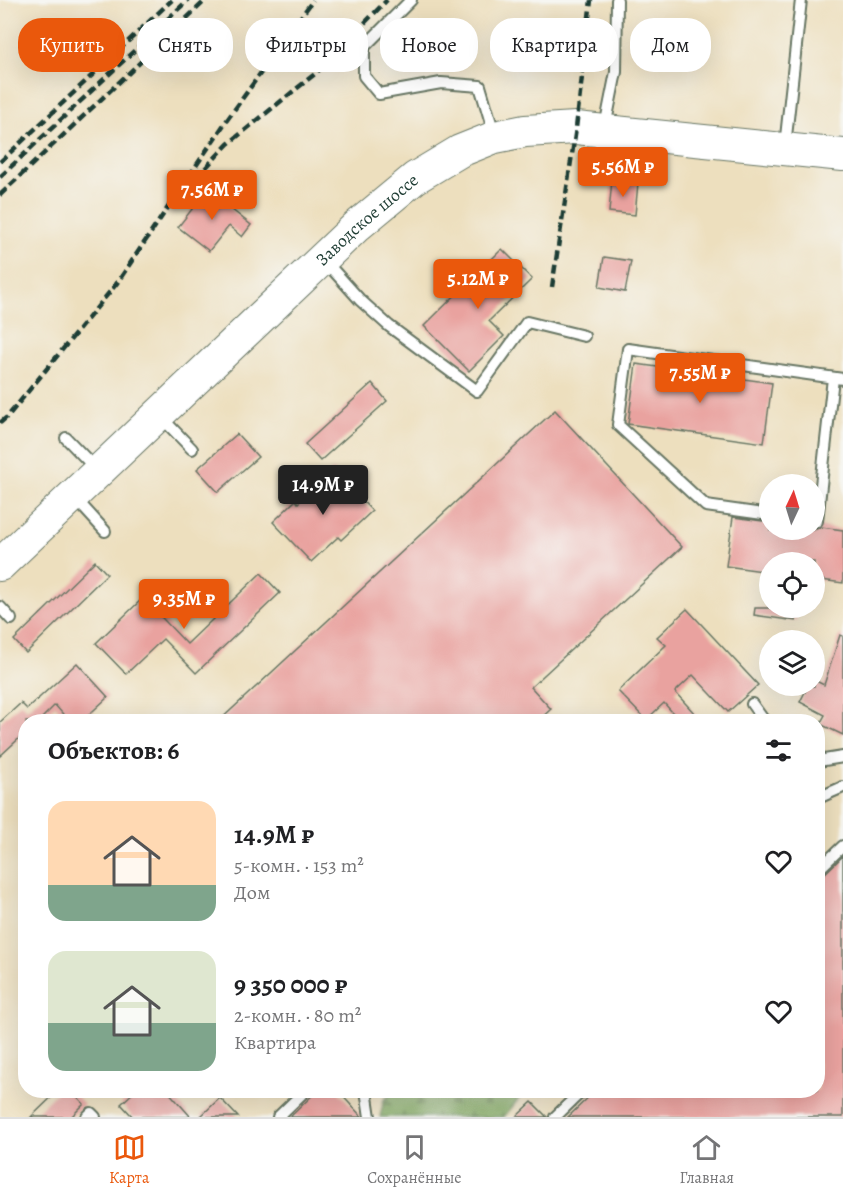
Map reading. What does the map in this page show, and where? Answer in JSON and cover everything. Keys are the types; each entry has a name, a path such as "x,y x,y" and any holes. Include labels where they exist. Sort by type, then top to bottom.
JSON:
{"main road":[{"name":"Заводское шоссе","path":"0,566 357,226 416,178 460,151 495,137 525,131 576,128 843,155"}],"lane":[{"path":"411,0 364,47 364,76 379,94 441,83 480,86 495,137"},
{"path":"605,131 616,72 617,0"},
{"path":"785,149 801,0"},
{"path":"323,259 360,300 389,326 477,391 527,322 584,336"},
{"path":"759,514 706,507 618,425 628,350 838,379 824,474"},
{"path":"159,415 192,449"},
{"path":"66,438 99,472"},
{"path":"73,496 105,531"},
{"path":"0,607 11,619"},
{"path":"752,704 759,714"},
{"path":"825,760 843,757"},
{"path":"825,795 843,787"},
{"path":"825,863 843,846"},
{"path":"278,1117 298,1098"},
{"path":"367,1098 370,1117"},
{"path":"555,1117 575,1098"},
{"path":"87,1117 91,1113 95,1117"}],"green space":[{"path":"519,1098 504,1117 380,1117 384,1099"}],"building":[{"path":"612,180 638,183 635,215 609,212"},
{"path":"207,190 251,225 242,237 229,226 209,251 178,227"},
{"path":"502,249 532,279 489,321 504,336 469,371 424,326"},
{"path":"604,257 631,261 625,292 599,287"},
{"path":"636,364 772,383 764,443 628,424"},
{"path":"372,383 387,401 320,461 305,444"},
{"path":"555,410 682,547 531,687 551,709 546,714 227,714"},
{"path":"237,434 258,457 218,492 197,469"},
{"path":"333,470 372,511 341,540 338,537 311,562 273,522 296,500 298,503"},
{"path":"733,517 759,521 759,540 825,540 825,528 843,530 843,583 825,581 825,552 759,552 759,570 726,566"},
{"path":"95,561 107,574 26,653 14,640"},
{"path":"261,573 280,593 196,673 163,639 126,674 96,643 143,598 187,644"},
{"path":"755,608 759,608 759,616 754,615"},
{"path":"687,609 758,685 728,712 693,675 675,692 695,714 674,714 664,703 652,714 640,714 618,691 666,645 657,637"},
{"path":"775,618 796,618 796,621"},
{"path":"840,635 843,636 843,735 825,726 825,714 800,702 803,696 825,696 825,682"},
{"path":"77,663 108,697 90,714 63,714 55,705 46,714 18,714 18,739 0,756 0,722 21,703 27,709"},
{"path":"843,856 843,1117 568,1117 588,1098 825,1098 825,873"},
{"path":"51,1098 78,1098 84,1104 71,1117 31,1117"},
{"path":"127,1098 174,1098 191,1117 133,1117 121,1104"},
{"path":"220,1098 238,1117 200,1117"},
{"path":"310,1098 344,1098 362,1117 290,1117"},
{"path":"532,1102 547,1117 516,1117"}],"railway":[{"path":"0,162 172,0"},
{"path":"0,177 188,0"},
{"path":"0,195 206,0"},
{"path":"0,423 117,283 227,120 313,0"},
{"path":"196,178 228,144 316,73 387,0"},
{"path":"552,287 576,128 591,0"}]}
